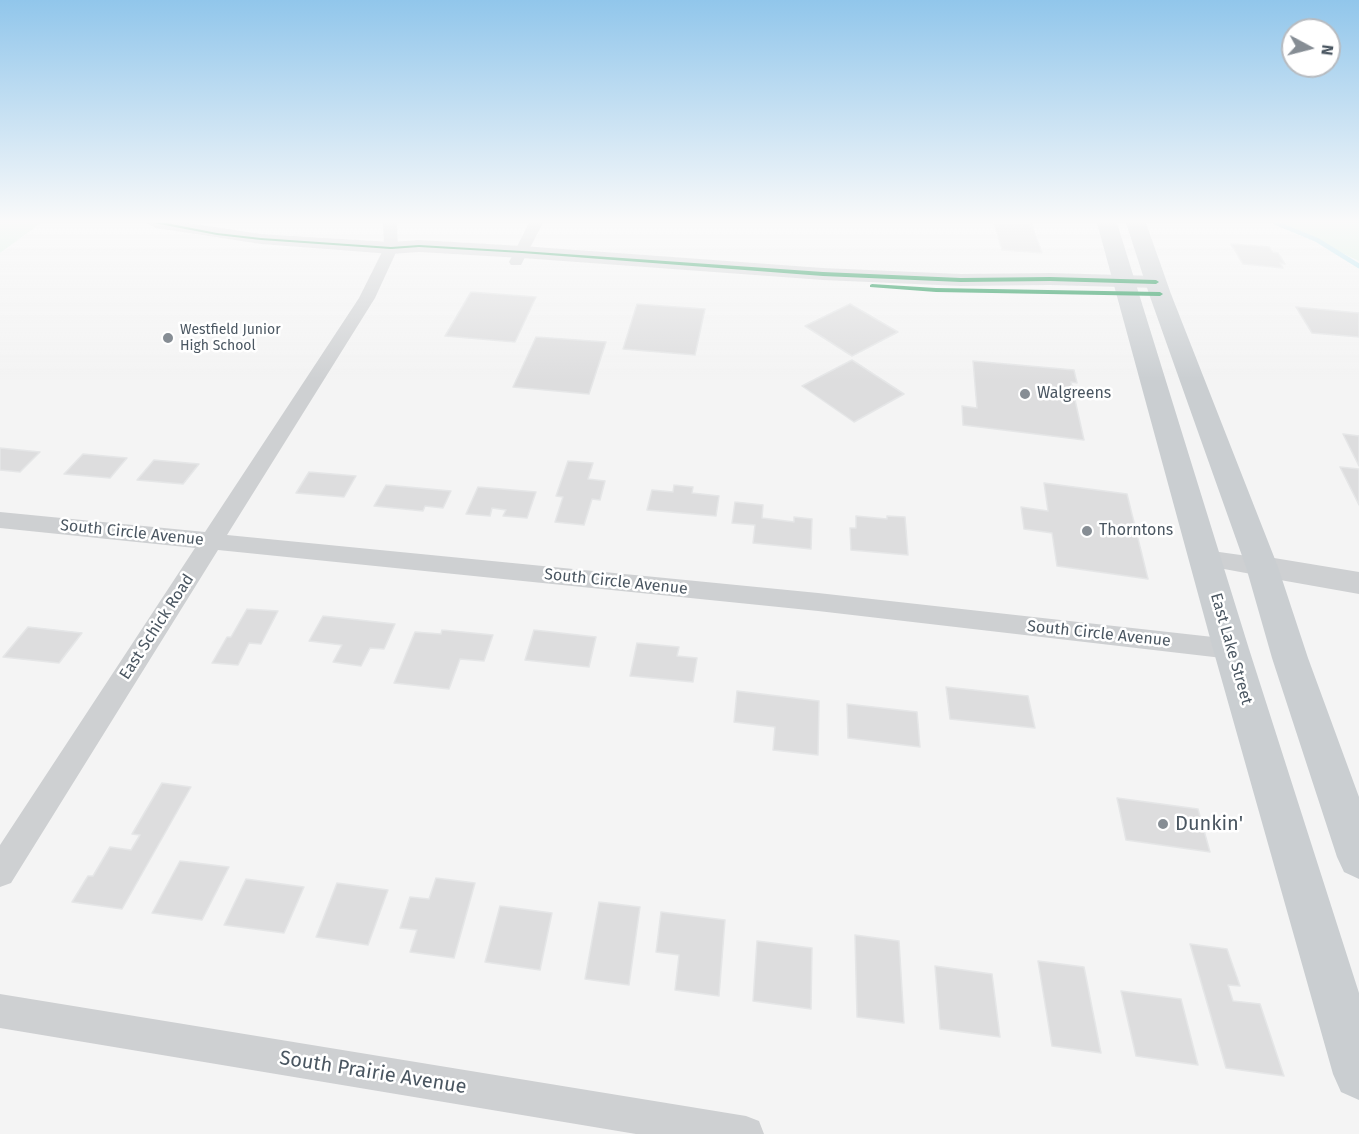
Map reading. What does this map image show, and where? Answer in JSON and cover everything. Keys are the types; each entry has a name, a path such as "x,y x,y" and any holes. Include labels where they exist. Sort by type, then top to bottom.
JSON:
{"main road":[{"name":"East Lake Street","path":"1124,276 1231,649 1359,1074"},
{"path":"1154,276 1262,567 1290,658 1359,857"}],"street":[{"name":"East Schick Road","path":"0,872 367,297 377,276"},
{"path":"758,276 936,290 1158,288"},
{"name":"South Circle Avenue","path":"0,520 818,602 1231,649"},
{"path":"1205,558 1359,583"},
{"name":"South Prairie Avenue","path":"0,1011 746,1134"}],"building":[{"path":"471,292 536,297 515,342 445,336"},
{"path":"637,304 705,309 695,355 623,349"},
{"path":"850,304 898,332 852,356 805,326"},
{"path":"1296,307 1359,313 1359,337 1312,333"},
{"path":"536,337 606,342 589,394 513,387"},
{"path":"852,360 904,394 854,422 802,386"},
{"name":"Walgreens","path":"973,361 1074,370 1077,383 1071,382 1084,440 963,425 962,406 977,408"},
{"path":"1343,434 1359,436 1359,466"},
{"path":"0,448 40,452 20,472 0,470"},
{"path":"83,454 127,458 110,478 64,474"},
{"path":"154,460 199,464 183,484 137,480"},
{"path":"568,461 593,463 588,479 605,481 600,500 592,499 584,525 555,522 563,497 556,496"},
{"path":"1340,467 1359,469 1359,505"},
{"path":"309,472 356,476 344,497 296,493"},
{"name":"Thorntons","path":"1044,483 1127,494 1148,579 1057,566 1052,533 1024,529 1021,507 1048,511"},
{"path":"386,485 451,491 443,508 425,506 423,511 374,506"},
{"path":"674,485 693,487 692,493 719,496 716,516 647,510 652,490 673,492"},
{"path":"478,487 536,492 527,518 503,516 506,510 492,508 490,516 466,514"},
{"path":"735,502 763,505 762,518 794,522 794,517 812,519 811,549 753,543 755,525 732,523"},
{"path":"856,516 887,519 887,516 905,517 908,555 851,550 850,528 856,528"},
{"path":"247,609 278,611 261,644 249,643 238,665 212,663 227,637 231,637"},
{"path":"323,616 395,624 384,649 370,648 361,666 333,662 342,645 309,641"},
{"path":"28,627 82,633 59,663 3,657"},
{"path":"442,630 493,635 484,661 460,659 449,689 394,683 415,632 441,634"},
{"path":"534,630 596,637 589,667 525,660"},
{"path":"637,643 679,647 677,656 697,658 693,682 630,676"},
{"path":"946,687 1028,696 1035,728 950,719"},
{"path":"737,691 819,701 818,755 773,750 775,727 734,722"},
{"path":"847,704 917,712 920,747 848,738"},
{"path":"162,783 191,787 122,909 72,902 88,876 93,876 110,847 131,850 140,835 132,834"},
{"name":"Dunkin'","path":"1117,798 1198,809 1210,852 1126,840"},
{"path":"180,861 229,867 202,920 152,913"},
{"path":"436,878 475,883 454,958 410,952 417,930 400,928 410,897 429,899"},
{"path":"246,879 304,887 284,933 224,925"},
{"path":"337,883 388,890 368,945 316,937"},
{"path":"599,902 640,907 629,985 585,979"},
{"path":"500,906 552,913 540,970 485,962"},
{"path":"661,912 725,920 719,996 675,990 679,955 656,952"},
{"path":"855,935 899,941 904,1023 857,1017"},
{"path":"757,941 812,948 811,1009 753,1001"},
{"path":"1190,944 1227,949 1240,986 1228,985 1233,1001 1260,1004 1284,1076 1226,1068"},
{"path":"1038,961 1084,967 1101,1053 1052,1046"},
{"path":"935,966 992,974 1000,1037 940,1029"},
{"path":"1121,991 1181,999 1198,1065 1136,1056"}],"cycle path":[{"path":"867,276 961,280 1050,279 1156,282"},
{"path":"872,286 936,290 1160,294"}],"place":[{"name":"Westfield Junior High School","path":"168,338"},
{"name":"Walgreens","path":"1025,394"},
{"name":"Thorntons","path":"1087,531"},
{"name":"Dunkin'","path":"1163,824"}]}
